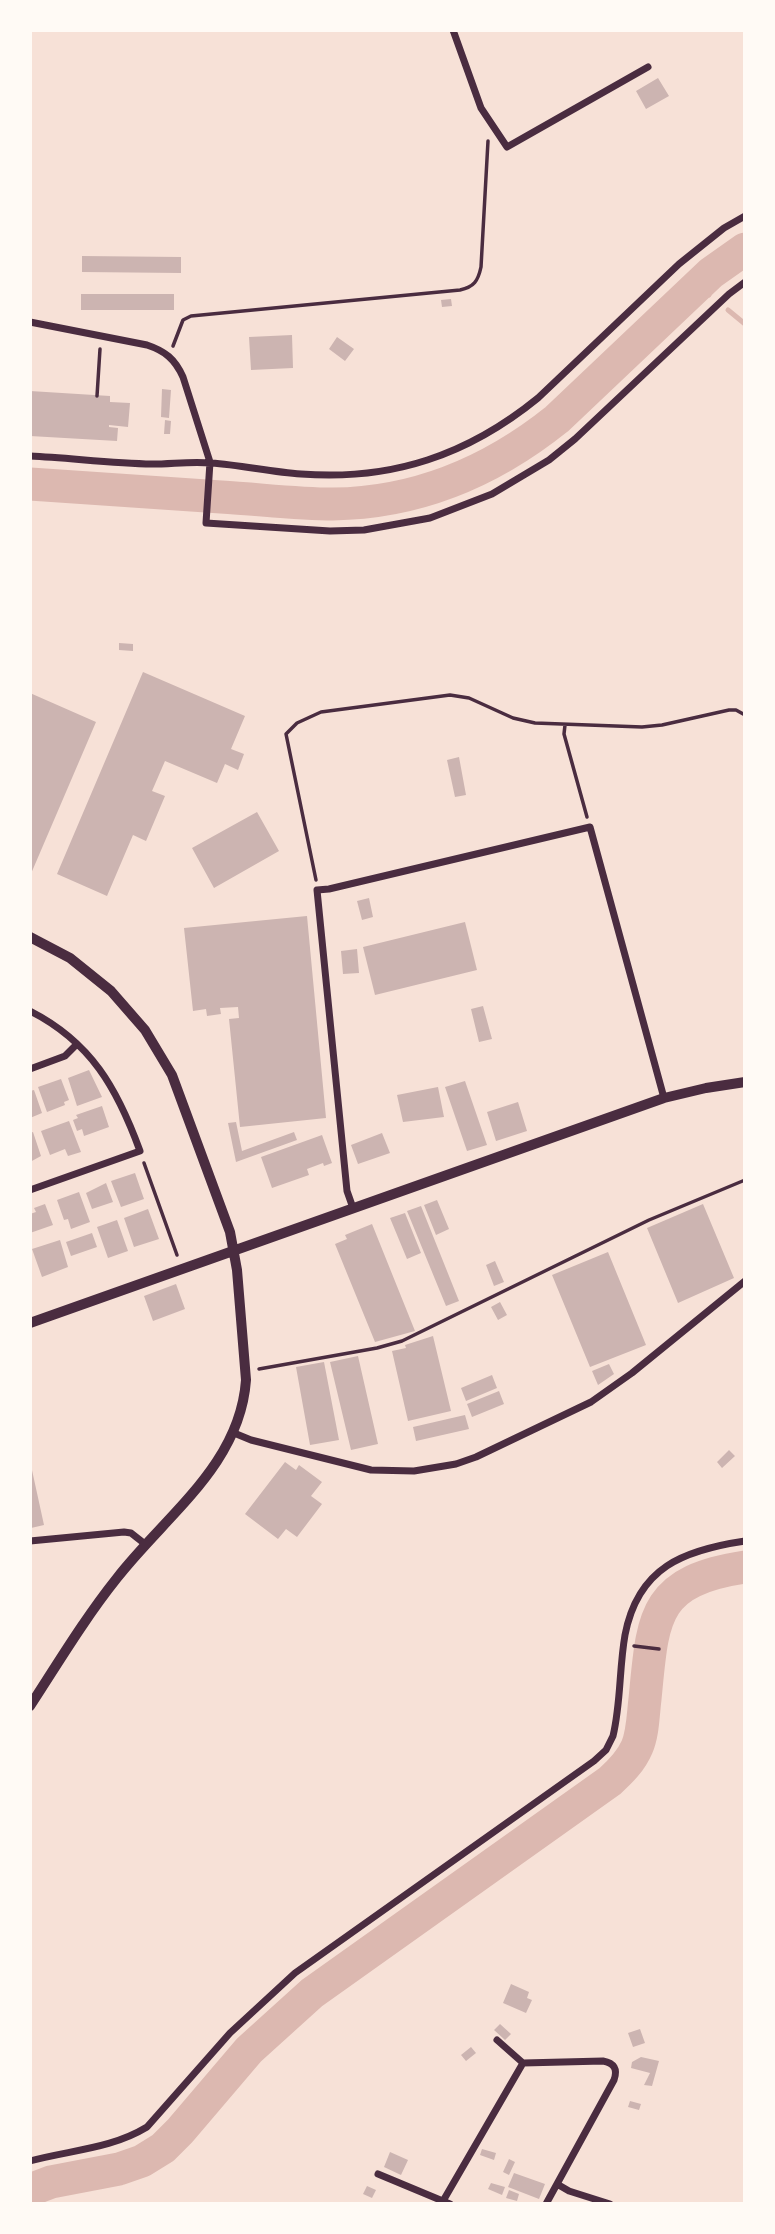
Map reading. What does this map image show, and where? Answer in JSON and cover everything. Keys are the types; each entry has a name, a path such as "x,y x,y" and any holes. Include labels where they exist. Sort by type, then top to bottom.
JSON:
{"street":[{"path":"453,30 481,108 507,146 648,66"},
{"path":"30,456 302,474 359,474 415,465 468,445 493,431 538,398 679,264 724,228 745,216"},
{"path":"30,322 147,345 167,354 178,365 210,466 206,523 330,531 364,530 430,518 492,495 550,460 745,282"},
{"path":"353,1208 347,1191 317,890 590,827 664,1098"},
{"path":"30,937 70,958 129,1009 153,1041 172,1075 230,1232 246,1370 245,1397 234,1433 220,1459 145,1544 95,1608 30,1706"},
{"path":"30,1011 58,1028 90,1056 115,1091 140,1151 30,1190"},
{"path":"30,1069 65,1056 77,1044"},
{"path":"30,1323 664,1098 745,1082"},
{"path":"234,1433 250,1440 371,1470 414,1471 456,1464 591,1402 632,1373 745,1281"},
{"path":"30,1541 124,1532 131,1533 145,1544"},
{"path":"30,2161 112,2144 147,2127 230,2033 295,1973 594,1761 606,1750 613,1736 625,1636 631,1614 641,1594 655,1576 693,1551 745,1541"},
{"path":"497,2040 523,2063 603,2061 610,2062 615,2067 617,2074 614,2080 546,2204"},
{"path":"378,2174 447,2203 523,2063"},
{"path":"557,2184 569,2191 610,2204"}],"path":[{"path":"167,354 187,317 471,287 479,279 488,141 498,134"},
{"path":"97,396 100,355"},
{"path":"317,890 286,734 297,723 321,712 460,695 524,722 565,725 642,727 729,710 745,715"},
{"path":"565,725 564,734 590,827"},
{"path":"140,1151 177,1255"},
{"path":"246,1370 377,1348 402,1341 649,1220 745,1180"},
{"path":"640,1647 659,1649"}],"building":[{"path":"658,78 669,96 646,109 636,91"},
{"path":"82,256 181,257 181,273 82,272"},
{"path":"81,294 174,294 174,310 81,310"},
{"path":"451,299 452,306 442,307 441,300"},
{"path":"292,335 293,368 251,370 249,337"},
{"path":"337,337 354,349 345,361 329,349"},
{"path":"162,389 171,390 169,418 161,417"},
{"path":"30,391 110,396 110,402 130,403 128,427 109,425 118,428 117,441 30,436"},
{"path":"165,420 171,421 170,434 164,434"},
{"path":"119,643 133,644 133,651 119,650"},
{"path":"143,672 245,716 231,749 244,754 238,770 225,764 217,783 165,761 152,791 165,796 146,841 133,835 107,896 57,874"},
{"path":"30,693 96,722 30,876"},
{"path":"459,757 466,795 455,797 447,760"},
{"path":"257,812 279,851 214,888 192,848"},
{"path":"369,898 373,917 362,920 357,901"},
{"path":"307,916 326,1118 240,1127 229,1019 239,1018 238,1007 220,1008 221,1014 207,1016 206,1009 193,1011 184,928"},
{"path":"465,922 477,970 375,995 363,947"},
{"path":"357,949 359,973 343,974 341,951"},
{"path":"483,1006 492,1039 479,1042 471,1009"},
{"path":"89,1070 102,1097 77,1106 68,1078"},
{"path":"61,1079 69,1100 64,1102 65,1105 47,1112 38,1087"},
{"path":"465,1081 487,1145 467,1151 445,1087"},
{"path":"438,1087 444,1117 403,1122 397,1095"},
{"path":"34,1090 42,1113 30,1118 30,1091"},
{"path":"518,1102 527,1131 496,1141 487,1112"},
{"path":"102,1106 109,1127 84,1136 82,1129 77,1131 73,1120 78,1118 76,1115"},
{"path":"69,1121 81,1152 68,1156 65,1149 50,1155 41,1131"},
{"path":"236,1122 242,1151 294,1132 297,1140 236,1162 228,1123"},
{"path":"33,1132 41,1156 30,1162 30,1133"},
{"path":"382,1133 390,1153 358,1164 351,1145"},
{"path":"322,1135 332,1163 324,1166 323,1163 307,1169 309,1175 272,1188 261,1157"},
{"path":"135,1173 144,1199 121,1207 111,1181"},
{"path":"106,1183 113,1202 92,1209 86,1193"},
{"path":"79,1192 90,1222 71,1229 68,1219 64,1220 57,1200"},
{"path":"437,1200 449,1229 436,1235 424,1205"},
{"path":"45,1204 53,1225 30,1233 30,1214 36,1212 34,1208"},
{"path":"703,1204 734,1278 678,1303 647,1228"},
{"path":"421,1206 459,1301 446,1306 407,1211"},
{"path":"148,1209 159,1239 134,1247 124,1218"},
{"path":"405,1213 421,1253 407,1259 390,1218"},
{"path":"117,1220 128,1251 108,1258 97,1227"},
{"path":"372,1224 415,1331 375,1342 335,1244 347,1239 345,1235"},
{"path":"92,1233 97,1247 71,1256 66,1242"},
{"path":"60,1240 68,1267 42,1277 32,1249"},
{"path":"608,1252 646,1345 590,1367 552,1275"},
{"path":"495,1261 504,1282 494,1286 486,1265"},
{"path":"176,1284 185,1309 153,1321 144,1296"},
{"path":"500,1302 507,1315 498,1320 491,1307"},
{"path":"433,1336 451,1411 408,1421 392,1351"},
{"path":"358,1356 378,1444 351,1450 330,1362"},
{"path":"324,1362 339,1440 310,1445 296,1367"},
{"path":"609,1364 614,1374 598,1385 592,1371"},
{"path":"492,1375 497,1388 466,1401 461,1388"},
{"path":"499,1391 504,1404 472,1417 467,1404"},
{"path":"465,1415 469,1429 416,1441 413,1427"},
{"path":"729,1450 735,1456 722,1468 717,1462"},
{"path":"30,1461 44,1525 31,1528 30,1525"},
{"path":"285,1462 296,1470 299,1465 322,1482 311,1496 322,1504 297,1537 286,1529 278,1539 245,1514"},
{"path":"511,1984 529,1992 527,1998 532,2000 526,2013 503,2003"},
{"path":"500,2024 511,2034 505,2040 494,2030"},
{"path":"640,2029 645,2043 633,2047 628,2033"},
{"path":"471,2047 476,2053 466,2061 461,2055"},
{"path":"641,2057 659,2061 652,2086 644,2085 650,2073 631,2068 632,2062"},
{"path":"630,2101 641,2104 639,2110 628,2107"},
{"path":"482,2149 496,2153 494,2160 480,2155"},
{"path":"390,2152 408,2160 401,2175 384,2167"},
{"path":"509,2159 515,2162 509,2175 503,2172"},
{"path":"514,2173 545,2184 539,2199 508,2187"},
{"path":"491,2183 505,2187 502,2195 488,2189"},
{"path":"367,2186 376,2190 372,2198 363,2194"},
{"path":"509,2190 519,2194 517,2201 506,2198"}],"waterway":[{"path":"30,484 319,504 364,502 424,491 480,469 532,438 557,419 711,273 745,249"},
{"path":"698,286 709,295"},
{"path":"728,310 745,324"},
{"path":"30,2190 51,2182 119,2169 142,2161 163,2148 249,2050 312,1993 610,1781 629,1761 639,1742 651,1646 663,1608 675,1593 691,1582 714,1573 745,1567"}]}
